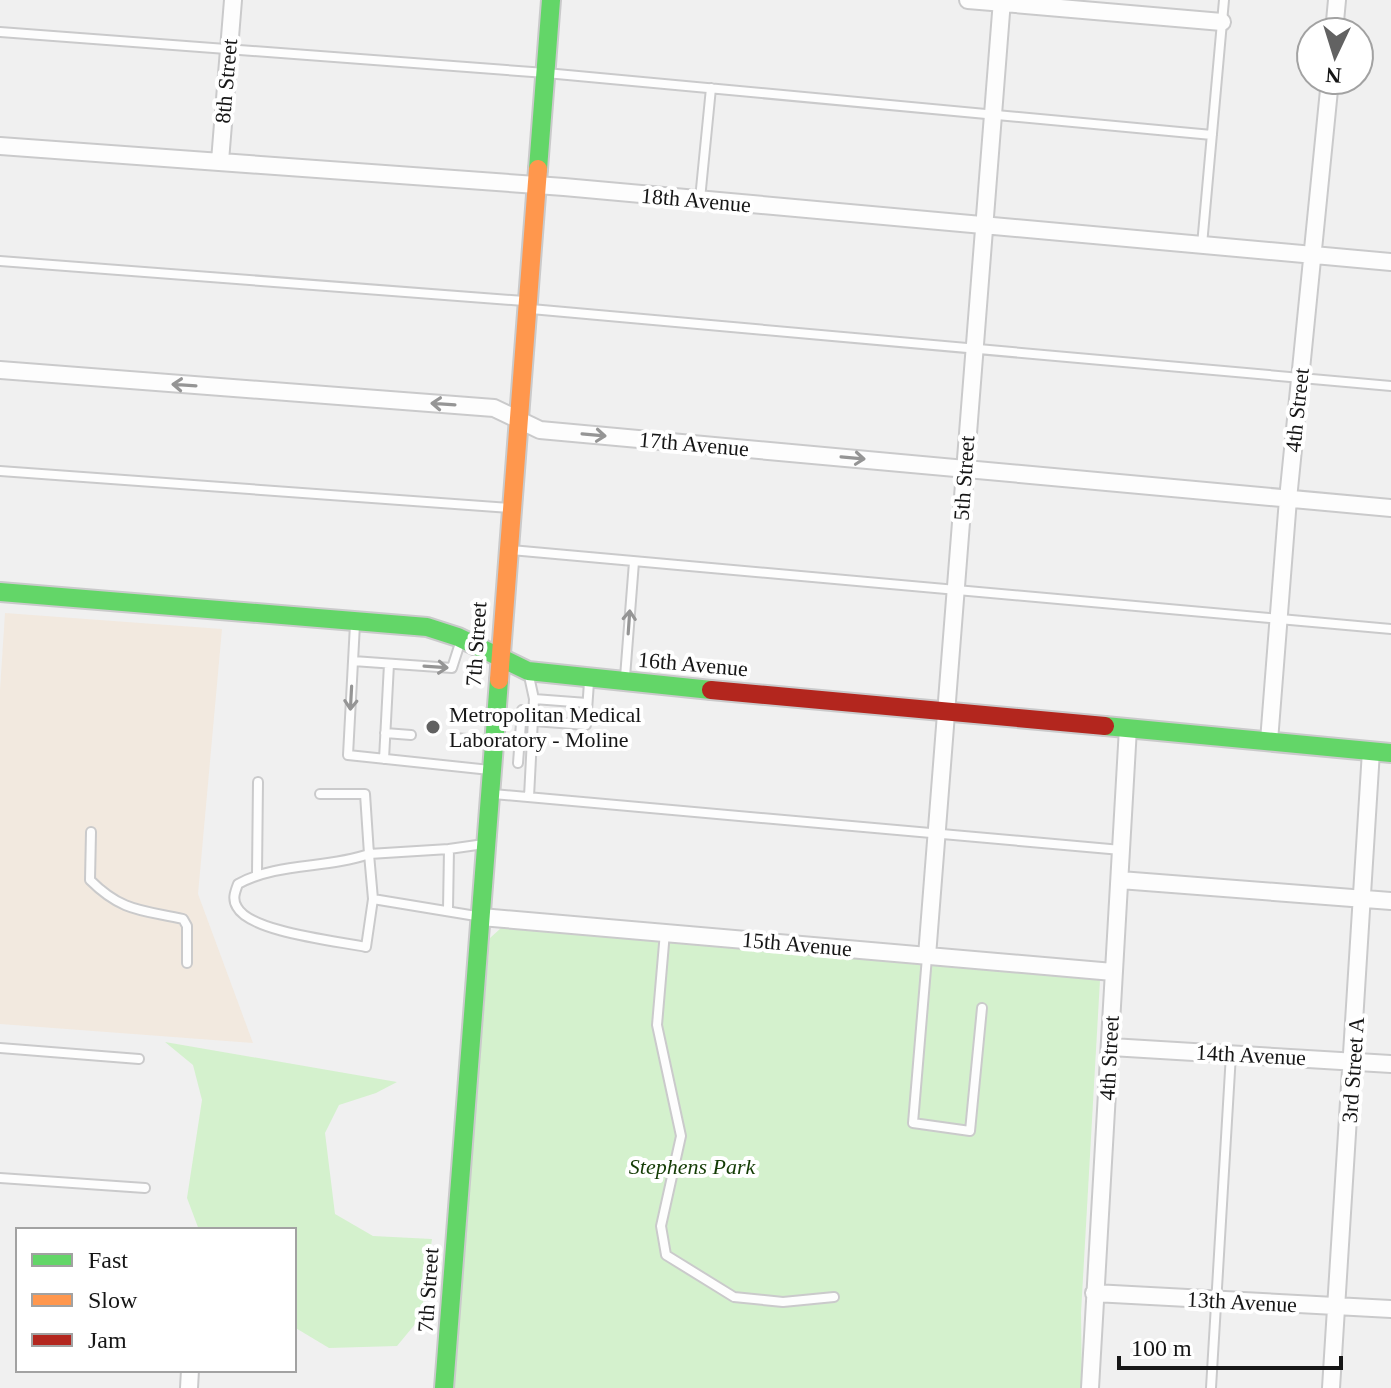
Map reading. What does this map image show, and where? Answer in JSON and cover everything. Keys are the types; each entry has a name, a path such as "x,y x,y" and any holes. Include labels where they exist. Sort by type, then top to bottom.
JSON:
{"street":[{"name":"8th Street","path":"220,161 233,0"},
{"name":"7th Street","path":"444,1388 551,0"},
{"path":"968,0 1222,22"},
{"name":"5th Street","path":"927,956 1002,2"},
{"name":"4th Street","path":"1269,741 1288,499 1329,96"},
{"name":"18th Avenue","path":"0,146 538,186 1391,262"},
{"name":"17th Avenue","path":"0,370 494,408 540,430 1391,508"},
{"name":"16th Avenue","path":"0,592 427,627 461,638 528,671 589,679 1391,753"},
{"name":"4th Street","path":"1090,1388 1128,728"},
{"name":"3rd Street A","path":"1331,1388 1354,1061 1371,751"},
{"path":"1120,880 1391,901"},
{"name":"15th Avenue","path":"481,917 1113,972"},
{"name":"14th Avenue","path":"1111,1047 1391,1064"},
{"name":"13th Avenue","path":"1094,1293 1391,1309"}],"lane":[{"path":"1202,246 1224,0"},
{"path":"0,32 546,73 1212,135"},
{"path":"700,200 711,88"},
{"path":"0,261 528,305 1391,386"},
{"path":"0,471 511,508"},
{"path":"508,550 1391,629"},
{"path":"625,682 634,562"},
{"path":"355,620 348,755 492,766 531,764"},
{"path":"353,661 452,668 461,638"},
{"path":"384,759 389,664"},
{"path":"528,671 534,699 529,797"},
{"path":"534,721 586,725 589,679"},
{"path":"534,699 587,703"},
{"path":"496,709 534,711"},
{"path":"518,763 522,710"},
{"path":"385,733 411,735"},
{"path":"454,738 494,741"},
{"path":"257,873 258,782"},
{"path":"320,794 365,794 369,854 373,899 366,947 255,924 238,910 233,898 238,884 257,873 341,864 369,854 486,844"},
{"path":"490,794 1122,850"},
{"path":"91,832 90,880 107,896 138,911 183,919 187,926 187,963"},
{"path":"448,909 449,849"},
{"path":"373,899 448,909 481,917"},
{"path":"665,932 657,1025 681,1136 661,1226 666,1255 734,1297 783,1302 834,1297"},
{"path":"927,956 913,1123 970,1131 982,1008"},
{"path":"0,1048 139,1059"},
{"path":"1211,1388 1231,1054"},
{"path":"0,1178 145,1188"}],"shaded area":[{"path":"5,613 222,629 198,894 253,1043 0,1024 0,690"}],"green space":[{"name":"Stephens Park","path":"510,926 1100,980 1081,1313 1082,1388 452,1388 490,938 501,928"},
{"path":"165,1042 397,1082 376,1093 339,1105 325,1133 335,1214 373,1236 432,1239 421,1317 397,1346 329,1348 296,1328 296,1228 198,1228 187,1198 202,1100 193,1065"}],"traffic: fast":[{"path":"538,169 551,0"},
{"path":"0,592 427,627 458,637 528,671 711,690"},
{"path":"444,1388 499,680"},
{"path":"1105,726 1391,753"}],"traffic: slow":[{"path":"499,680 538,169"}],"traffic: jam":[{"path":"711,690 1105,726"}],"place":[{"name":"Metropolitan Medical Laboratory - Moline","path":"433,727"}]}
